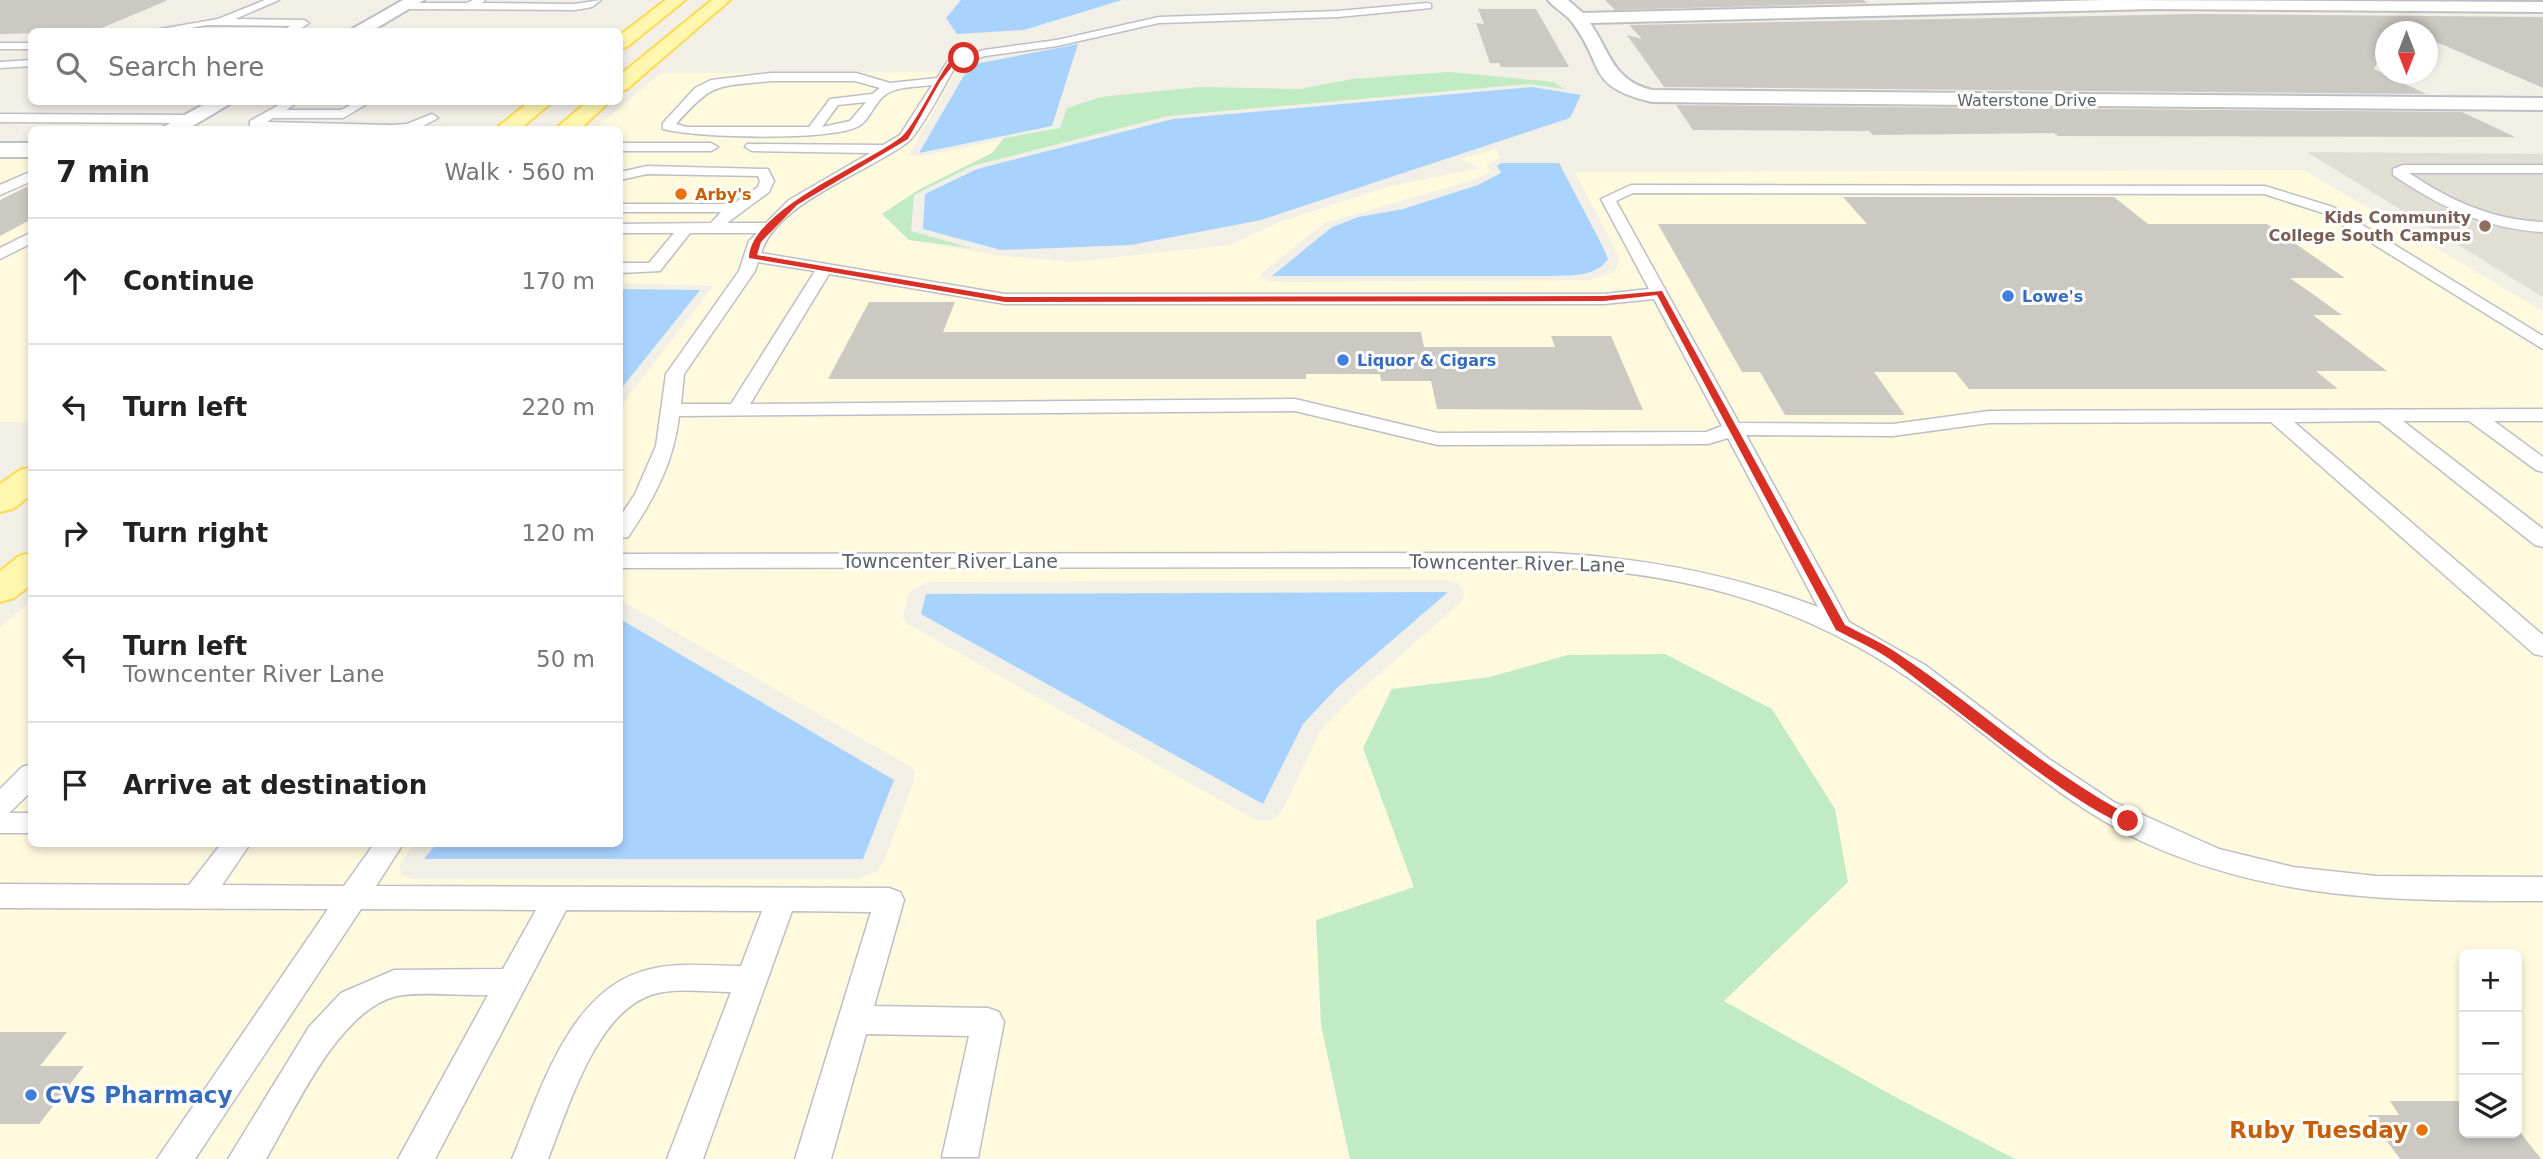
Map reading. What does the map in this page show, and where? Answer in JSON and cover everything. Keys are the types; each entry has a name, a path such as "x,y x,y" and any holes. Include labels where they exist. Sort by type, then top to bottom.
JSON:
{"main road":[{"path":"623,41 677,0"},
{"path":"623,59 698,0"},
{"path":"623,82 722,0"},
{"path":"510,126 538,105"},
{"path":"541,126 565,105"},
{"path":"570,126 595,105"},
{"path":"0,501 28,480"},
{"path":"0,590 28,568"}],"street":[{"name":"Waterstone Drive","path":"1556,0 1566,4 1578,18 1620,85 1652,96 2543,104"},
{"path":"363,28 410,3"},
{"path":"1578,18 2154,4 2543,7"},
{"path":"179,124 217,105"},
{"path":"0,150 28,150"}],"lane":[{"path":"217,22 259,2 274,0"},
{"path":"469,6 480,0"},
{"path":"410,3 575,7 588,5 596,0"},
{"path":"623,527 645,494 666,446 671,411 670,391 675,374 747,271 757,241 768,228 816,188 905,138 938,81 952,63 964,58 1057,43 1159,20 1325,14 1427,6"},
{"path":"176,28 217,22 304,23 295,28"},
{"path":"0,46 28,46"},
{"path":"0,65 28,63"},
{"path":"890,87 876,97 855,124 813,131 687,131 668,126 699,91 711,84 771,77 856,77 890,87 938,81"},
{"path":"813,131 834,102 876,97"},
{"path":"267,126 255,124 286,105"},
{"path":"270,114 343,114 358,105"},
{"path":"110,119 133,107"},
{"path":"0,118 110,119 179,124"},
{"path":"414,126 432,118"},
{"path":"623,146 885,149"},
{"path":"2543,169 2403,169 2398,172 2478,218 2517,227 2543,227"},
{"path":"623,175 647,170 762,172 767,181 764,189 736,208 716,227"},
{"path":"623,181 640,174 678,170"},
{"path":"0,191 28,178"},
{"path":"1840,627 1608,199 1631,189 2265,190 2328,210 2543,344"},
{"path":"623,206 736,208"},
{"path":"623,268 654,268 686,227"},
{"path":"623,228 768,228"},
{"path":"0,254 28,239"},
{"path":"752,256 1005,299 1604,299 1659,293"},
{"path":"737,410 824,269"},
{"path":"671,411 1295,405 1438,439 1708,438 1733,429 1893,430 1989,417 2543,415"},
{"path":"2473,415 2543,466"},
{"path":"2276,416 2543,648"},
{"path":"2384,416 2543,540"},
{"name":"Towncenter River Lane","path":"623,561 1595,561 1675,571 1751,590 1840,627 1891,655 2091,801 2212,858 2294,878 2342,886 2399,890 2543,889"},
{"path":"0,805 28,778"},
{"path":"0,823 28,823"},
{"path":"198,896 234,847"},
{"path":"176,1159 387,847"},
{"path":"0,896 889,900 813,1159"},
{"path":"416,1159 558,898"},
{"path":"685,1159 782,899"},
{"path":"530,1159 591,1025 617,995 649,982 751,979"},
{"path":"246,1159 321,1038 352,1003 394,982 512,982"},
{"path":"852,1020 988,1022 960,1157"}],"shaded area":[{"path":"956,72 909,155 922,156 1004,139 992,153 920,189 882,214 909,240 996,255 1071,262 1230,245 1282,221 1387,187 1479,168 1460,159 1496,149 1500,158 1487,165 1490,172 1470,181 1325,223 1262,273 1261,277 1269,281 1291,282 1590,280 1615,271 1620,259 1575,172 2304,170 2543,311 2543,1159 2015,1159 1897,1098 1723,1001 1848,882 1568,655 1490,677 1391,689 1363,748 1415,887 1321,1025 1350,1159 0,1159 0,627 28,604 28,847 412,847 400,864 401,875 412,879 856,879 876,872 884,861 914,781 914,770 623,602 623,403 713,286 623,283 623,126 598,126 661,73","holes":["1445,580 1457,583 1464,590 1462,601 1354,696 1320,731 1283,809 1276,818 1264,821 1252,818 908,624 903,618 908,595 914,588 930,582"]},
{"name":"Kids Community College South Campus","path":"2307,152 2543,154 2543,297"},
{"path":"0,155 28,155 28,422 0,422"}],"green space":[{"path":"1449,72 1554,82 1564,89 1529,84 1168,116 972,166 914,195 911,231 971,248 909,240 882,214 920,189 992,153 1004,138 1060,128 1067,108 1101,97 1199,87 1300,89 1352,79"},
{"path":"1665,654 1772,709 1835,809 1848,882 1724,1001 1897,1098 2015,1159 1350,1159 1321,1025 1316,920 1414,887 1363,748 1392,689 1490,677 1568,655"}],"water":[{"path":"961,0 1122,0 1024,30 957,34 946,18"},
{"path":"1078,44 1052,126 919,153 970,65"},
{"path":"1533,87 1581,95 1570,118 1261,220 1131,245 1001,250 923,229 925,194 977,169 1173,119"},
{"path":"1501,163 1559,163 1603,247 1608,259 1603,265 1589,272 1564,276 1272,276 1332,227 1359,217 1403,209 1478,185 1501,173 1497,166"},
{"path":"623,289 700,290 623,386"},
{"path":"1448,592 1338,687 1303,724 1263,804 921,614 926,594"},
{"path":"623,621 894,780 863,859 424,859 434,847 623,847"}],"building":[{"path":"0,0 166,0 102,28 28,28 28,33 0,34"},
{"path":"1605,0 1863,0 1868,3 1615,10"},
{"path":"1478,9 1536,9 1569,67 1501,67 1499,63 1490,63 1476,23 1484,24"},
{"path":"2195,14 2543,17 2543,88 2438,43 2438,21 2375,21 2375,84 2405,84 2426,94 1664,87 1627,35 1642,39 1629,25"},
{"path":"1676,105 2462,112 2515,137 2058,136 2054,133 1873,135 1869,131 1693,130"},
{"path":"28,186 28,221 0,236 0,200"},
{"name":"Lowe's","path":"1843,197 2114,197 2148,224 2267,224 2345,278 2290,278 2342,315 2313,315 2387,371 2316,371 2338,389 1969,389 1955,372 1874,372 1905,415 1785,415 1760,372 1742,372 1658,224 1867,224"},
{"path":"869,302 955,302 943,332 1421,332 1424,347 1555,347 1551,336 1611,336 1643,410 1437,409 1431,381 1381,381 1380,374 1306,374 1306,379 828,379"},
{"name":"CVS Pharmacy","path":"0,1032 67,1032 40,1066 84,1066 39,1124 0,1124"},
{"name":"Ruby Tuesday","path":"2390,1101 2459,1101 2459,1138 2522,1138 2522,1134 2541,1159 2400,1159 2368,1115 2399,1115"}],"place":[{"name":"Arby's","path":"681,194"},
{"name":"Kids Community College South Campus","path":"2485,226"},
{"name":"Lowe's","path":"2008,296"},
{"name":"Liquor & Cigars","path":"1343,360"},
{"name":"CVS Pharmacy","path":"31,1095"},
{"name":"Ruby Tuesday","path":"2422,1130"}],"route":[{"path":"964,58 952,63 938,81 905,138 794,203 757,241 752,256 971,296 1005,299 1604,299 1659,293 1840,627 1891,655 2052,774 2091,801 2128,821"}]}
